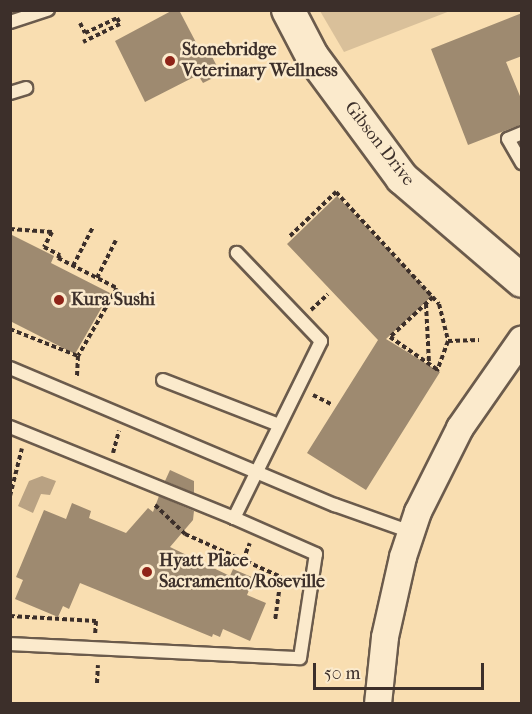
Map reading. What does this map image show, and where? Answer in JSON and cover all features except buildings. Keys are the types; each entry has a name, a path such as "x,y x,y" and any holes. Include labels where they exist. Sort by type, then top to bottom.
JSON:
{"street":[{"name":"Gibson Drive","path":"288,10 312,56 402,178 522,280"},
{"path":"378,704 385,637 411,532 426,491 455,436 522,339"}],"lane":[{"path":"10,22 48,10"},
{"path":"10,93 26,88"},
{"path":"522,133 508,139 522,163"},
{"path":"234,518 321,341 237,253"},
{"path":"10,368 411,532"},
{"path":"163,380 279,425"},
{"path":"10,427 234,518 316,554 300,658 10,644"}],"path":[{"path":"80,23 85,33 117,18 120,24 83,42"},
{"path":"290,236 336,192 433,297 444,314 448,341 438,370 390,337 433,297"},
{"path":"73,266 93,227"},
{"path":"10,230 52,232 44,247 73,266 117,288 78,356 74,375 83,379"},
{"path":"97,278 116,240"},
{"path":"426,304 429,364"},
{"path":"10,329 78,356"},
{"path":"448,341 479,340"},
{"path":"112,454 120,429"},
{"path":"10,496 22,447"},
{"path":"148,499 185,534 281,577 275,621"},
{"path":"243,560 252,539"}],"shaded area":[{"path":"320,11 450,11 344,52"},
{"path":"42,476 56,481 50,495 41,494 33,513 18,506 29,481"}],"place":[{"name":"Stonebridge Veterinary Wellness","path":"170,61"},
{"name":"Kura Sushi","path":"59,300"},
{"name":"Hyatt Place Sacramento/Roseville","path":"147,572"}]}
